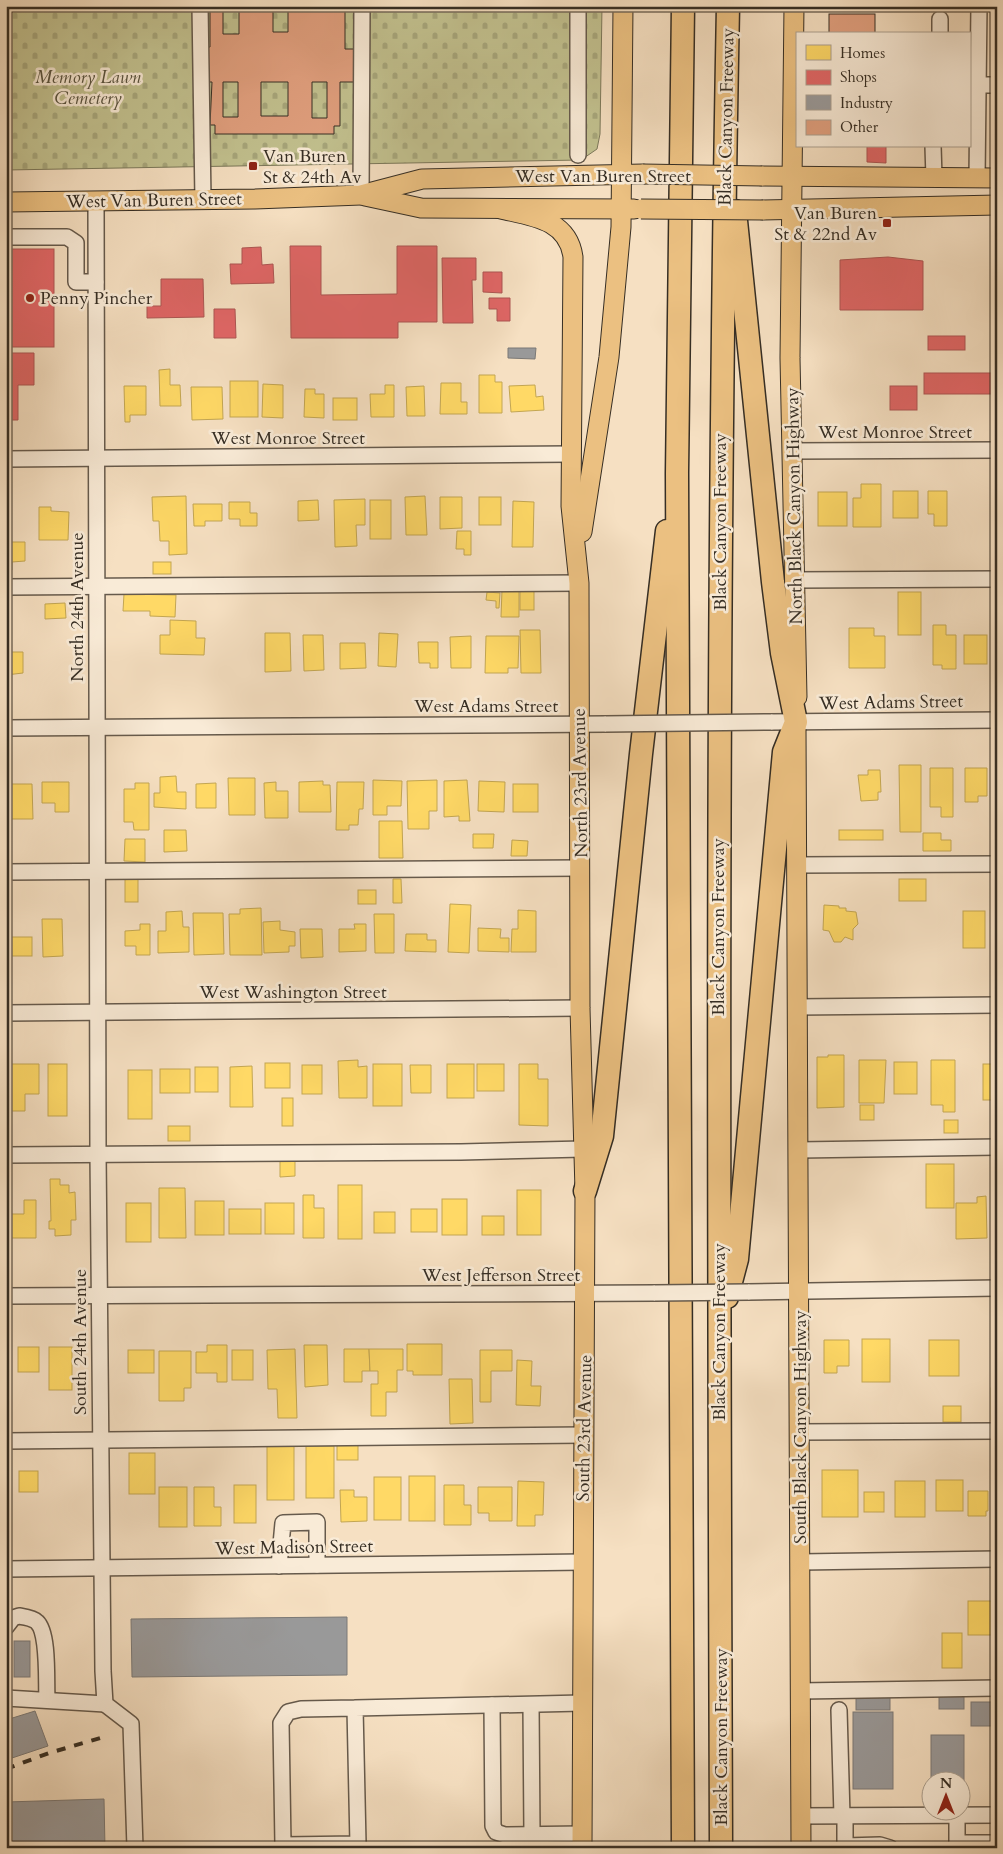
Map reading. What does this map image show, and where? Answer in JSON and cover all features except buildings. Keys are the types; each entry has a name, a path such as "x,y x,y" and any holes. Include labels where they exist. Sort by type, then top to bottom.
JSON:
{"highway":[{"path":"683,6 677,473 683,1848"},
{"name":"Black Canyon Freeway","path":"721,1848 719,547 728,6"},
{"path":"719,1327 737,1259 784,752 796,722 782,653 773,582 739,233 725,152"},
{"path":"585,1191 602,1136 662,563 677,473"}],"main road":[{"path":"578,558 632,209 623,174 623,6"},
{"name":"North Black Canyon Highway","path":"794,6 790,358 794,580 798,653 796,722 798,1006"},
{"name":"West Van Buren Street","path":"6,202 203,200 361,195 422,179 623,174 997,178"},
{"name":"West Van Buren Street","path":"361,195 421,208 791,211 997,205"},
{"path":"501,209 548,220 560,230 572,248 574,287 572,506 578,558"},
{"name":"North 23rd Avenue","path":"578,558 580,582 578,724 581,868 580,1008"},
{"name":"South Black Canyon Highway","path":"798,1006 801,1848"},
{"name":"South 23rd Avenue","path":"580,1008 585,1191 582,1841"}],"street":[{"path":"200,6 203,200"},
{"path":"361,195 362,6"},
{"path":"578,6 578,155"},
{"path":"977,178 979,6"},
{"path":"978,85 997,85"},
{"path":"933,148 934,178"},
{"name":"North 24th Avenue","path":"96,201 95,459 98,1012"},
{"path":"6,237 67,237 76,243 96,243"},
{"path":"76,243 76,282 96,282"},
{"name":"West Monroe Street","path":"793,451 997,450"},
{"name":"West Monroe Street","path":"6,459 571,454"},
{"path":"794,580 997,579"},
{"path":"6,587 580,582"},
{"name":"West Adams Street","path":"6,728 997,720"},
{"path":"797,865 997,864"},
{"path":"6,872 581,868"},
{"path":"798,1006 997,1005"},
{"name":"West Washington Street","path":"6,1013 580,1008"},
{"name":"South 24th Avenue","path":"98,1012 98,1296 105,1704"},
{"path":"799,1150 997,1147"},
{"path":"6,1155 461,1152 583,1149"},
{"name":"West Jefferson Street","path":"6,1296 585,1294 997,1288"},
{"path":"800,1432 997,1431"},
{"path":"6,1441 584,1435"},
{"path":"279,1566 283,1523 317,1522 317,1565"},
{"path":"801,1562 997,1559"},
{"name":"West Madison Street","path":"6,1569 583,1562"},
{"path":"6,1627 13,1618 19,1616 37,1622 42,1629 45,1641 47,1699"},
{"path":"800,1691 997,1688"},
{"path":"6,1698 105,1704 131,1724 135,1848"},
{"path":"356,1708 358,1844 283,1844 281,1723 288,1712 301,1709 582,1703"},
{"path":"531,1704 532,1836"},
{"path":"492,1705 493,1826 496,1832 505,1836 532,1836 582,1841"},
{"path":"839,1710 845,1847 880,1845 890,1848"},
{"path":"801,1816 920,1815"},
{"path":"970,1815 997,1815"},
{"path":"957,1822 957,1846 997,1843"}],"green space":[{"name":"Memory Lawn Cemetery","path":"6,6 602,6 600,134 597,149 581,160 6,170"}],"railway":[{"path":"6,1769 49,1753 104,1737"}],"place":[{"name":"Van Buren St & 24th Av","path":"253,166"},
{"name":"Van Buren St & 22nd Av","path":"887,223"},
{"name":"Penny Pincher","path":"30,298"}]}
